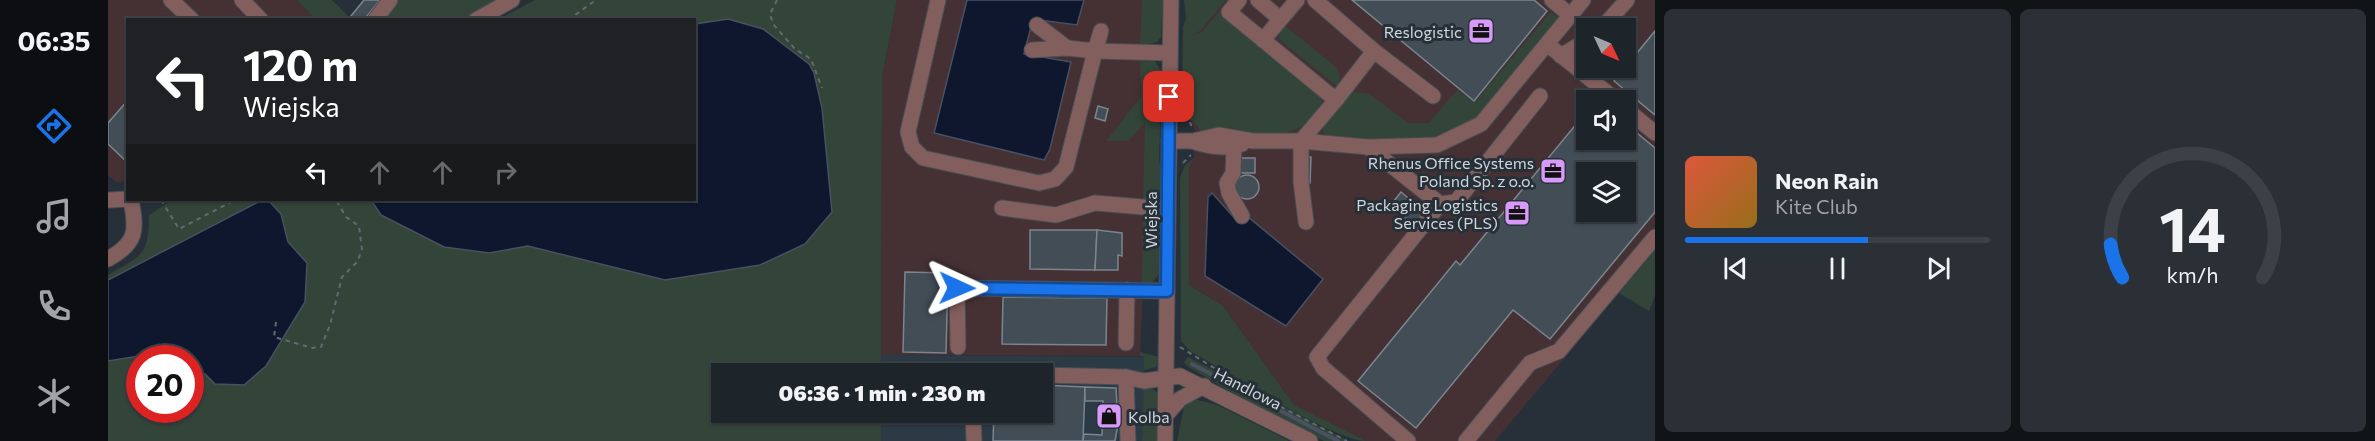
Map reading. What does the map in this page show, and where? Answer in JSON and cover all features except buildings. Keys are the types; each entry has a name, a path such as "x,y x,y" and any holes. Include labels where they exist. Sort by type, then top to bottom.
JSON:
{"street":[{"path":"171,0 190,18"},
{"path":"242,0 259,18"},
{"path":"376,18 390,0"},
{"path":"480,18 512,0"},
{"path":"938,0 909,132 912,147 923,158 1039,183 1055,179 1066,167 1101,31"},
{"name":"Wiejska","path":"1165,441 1171,0"},
{"path":"1239,0 1229,12 1336,100"},
{"path":"1258,0 1281,20"},
{"path":"1263,40 1297,0"},
{"path":"1315,0 1374,51 1433,96"},
{"path":"1552,0 1570,15"},
{"path":"1169,141 1192,141 1219,135 1253,141 1300,141 1368,147 1437,145 1481,124 1583,0"},
{"path":"1611,18 1627,0"},
{"path":"1037,25 1067,48"},
{"path":"1547,44 1604,90"},
{"path":"1561,56 1576,47"},
{"path":"1032,50 1067,48 1170,53"},
{"path":"1306,222 1301,182 1300,141 1374,51"},
{"path":"1408,441 1323,368 1317,357 1440,204 1456,202 1540,96"},
{"path":"1636,117 1655,133"},
{"path":"1192,141 1213,147 1234,147 1253,141"},
{"path":"1234,147 1233,173 1227,183 1229,193 1242,216"},
{"path":"1368,147 1440,204"},
{"path":"108,200 126,199"},
{"path":"108,259 130,243 135,232 129,201"},
{"path":"1002,208 1056,215 1095,203 1167,209"},
{"path":"1466,441 1530,363 1559,351 1655,237"},
{"path":"958,347 957,288 1167,291"},
{"path":"1126,343 1127,290"},
{"name":"Handlowa","path":"1053,375 1126,377 1144,381 1166,376 1180,376 1310,441"},
{"path":"1126,377 1128,441"},
{"path":"1166,415 1180,399 1204,386"},
{"path":"973,423 974,441"}],"path":[{"path":"571,18 596,0"},
{"path":"777,0 770,14 773,24 795,49 812,59 822,88"},
{"path":"162,201 179,228 232,201"},
{"path":"276,322 274,338 305,347 321,347 330,325 342,277 357,262 362,250 359,226 346,217 337,201"},
{"path":"1183,351 1273,404 1347,441"}],"shaded area":[{"path":"108,0 297,0 314,18 126,18 126,181 117,182 108,175"},
{"path":"897,0 1155,0 1140,356 881,355 882,77"},
{"path":"1226,0 1655,0 1655,250 1495,441 1366,441 1294,405 1223,306 1189,285 1189,167 1194,158 1196,132 1187,115 1188,37 1200,31"},
{"path":"881,355 1144,357 1144,385 1156,392 1156,441 881,441 881,423 1053,423 1053,363 881,363"}],"green space":[{"path":"297,0 332,0 350,18 314,18"},
{"path":"388,0 498,0 465,18 373,18"},
{"path":"535,0 897,0 882,77 881,363 711,363 711,423 881,423 881,441 108,441 108,342 134,345 126,345 126,423 204,423 204,345 197,345 247,207 108,280 108,275 141,253 147,239 149,215 170,201 417,201 611,229 690,201 696,201 696,199 825,153 822,108 809,64 802,61 696,60 696,18 501,18"},
{"path":"1142,0 1163,0 1161,37 1157,42 1140,46"},
{"path":"1184,0 1226,0 1200,31 1189,37 1202,32 1222,8 1319,88 1322,103 1312,117 1300,127 1285,133 1268,135 1200,130 1182,108 1183,27 1186,18"},
{"path":"1551,12 1562,21 1499,99 1470,124 1441,136 1410,140 1330,137 1323,133 1323,125 1352,92 1369,94 1408,123 1429,123 1457,90 1475,102"},
{"path":"1284,25 1337,68 1340,78 1337,86 1280,40 1278,33"},
{"path":"1140,55 1154,60 1162,72 1159,157 1163,189 1158,198 1147,201 1143,201 1145,123 1128,141 1106,141 1141,97"},
{"path":"1194,158 1189,167 1189,285 1223,306 1294,405 1366,441 1351,438 1305,418 1190,351 1181,341 1180,178 1185,165"},
{"path":"1143,211 1162,219 1161,271 1153,282 1142,284"},
{"path":"1655,250 1655,296 1649,311 1619,293"},
{"path":"1140,352 1159,357 1156,367 1144,370 1144,357 1140,356"},
{"path":"1188,357 1348,441 1324,441 1253,405 1187,366 1184,362"},
{"path":"1144,385 1159,393 1160,441 1142,441"},
{"path":"1194,399 1217,405 1289,441 1177,441 1184,407"}],"water":[{"path":"967,0 1084,0 1077,25 1033,19 1024,54 1071,62 1050,149 1044,160 934,133"},
{"path":"728,19 763,29 809,64 814,73 822,108 832,212 805,244 760,265 665,280 528,246 489,253 444,247 381,215 372,201 696,201 696,24"},
{"path":"1212,193 1239,223 1247,216 1323,279 1286,326 1205,276 1208,197"},
{"path":"260,201 269,201 281,214 288,242 307,263 305,302 266,366 244,385 215,384 204,374 204,345 126,345 126,358 108,361 108,280"}],"waterway":[{"path":"1192,364 1338,441"}],"place":[{"name":"Reslogistic","path":"1481,31"},
{"name":"Rhenus Office Systems Poland Sp. z o.o.","path":"1553,171"},
{"name":"Packaging Logistics Services (PLS)","path":"1517,213"},
{"name":"Kolba","path":"1109,416"}],"route":[{"path":"957,288 1167,291 1169,97"}]}
